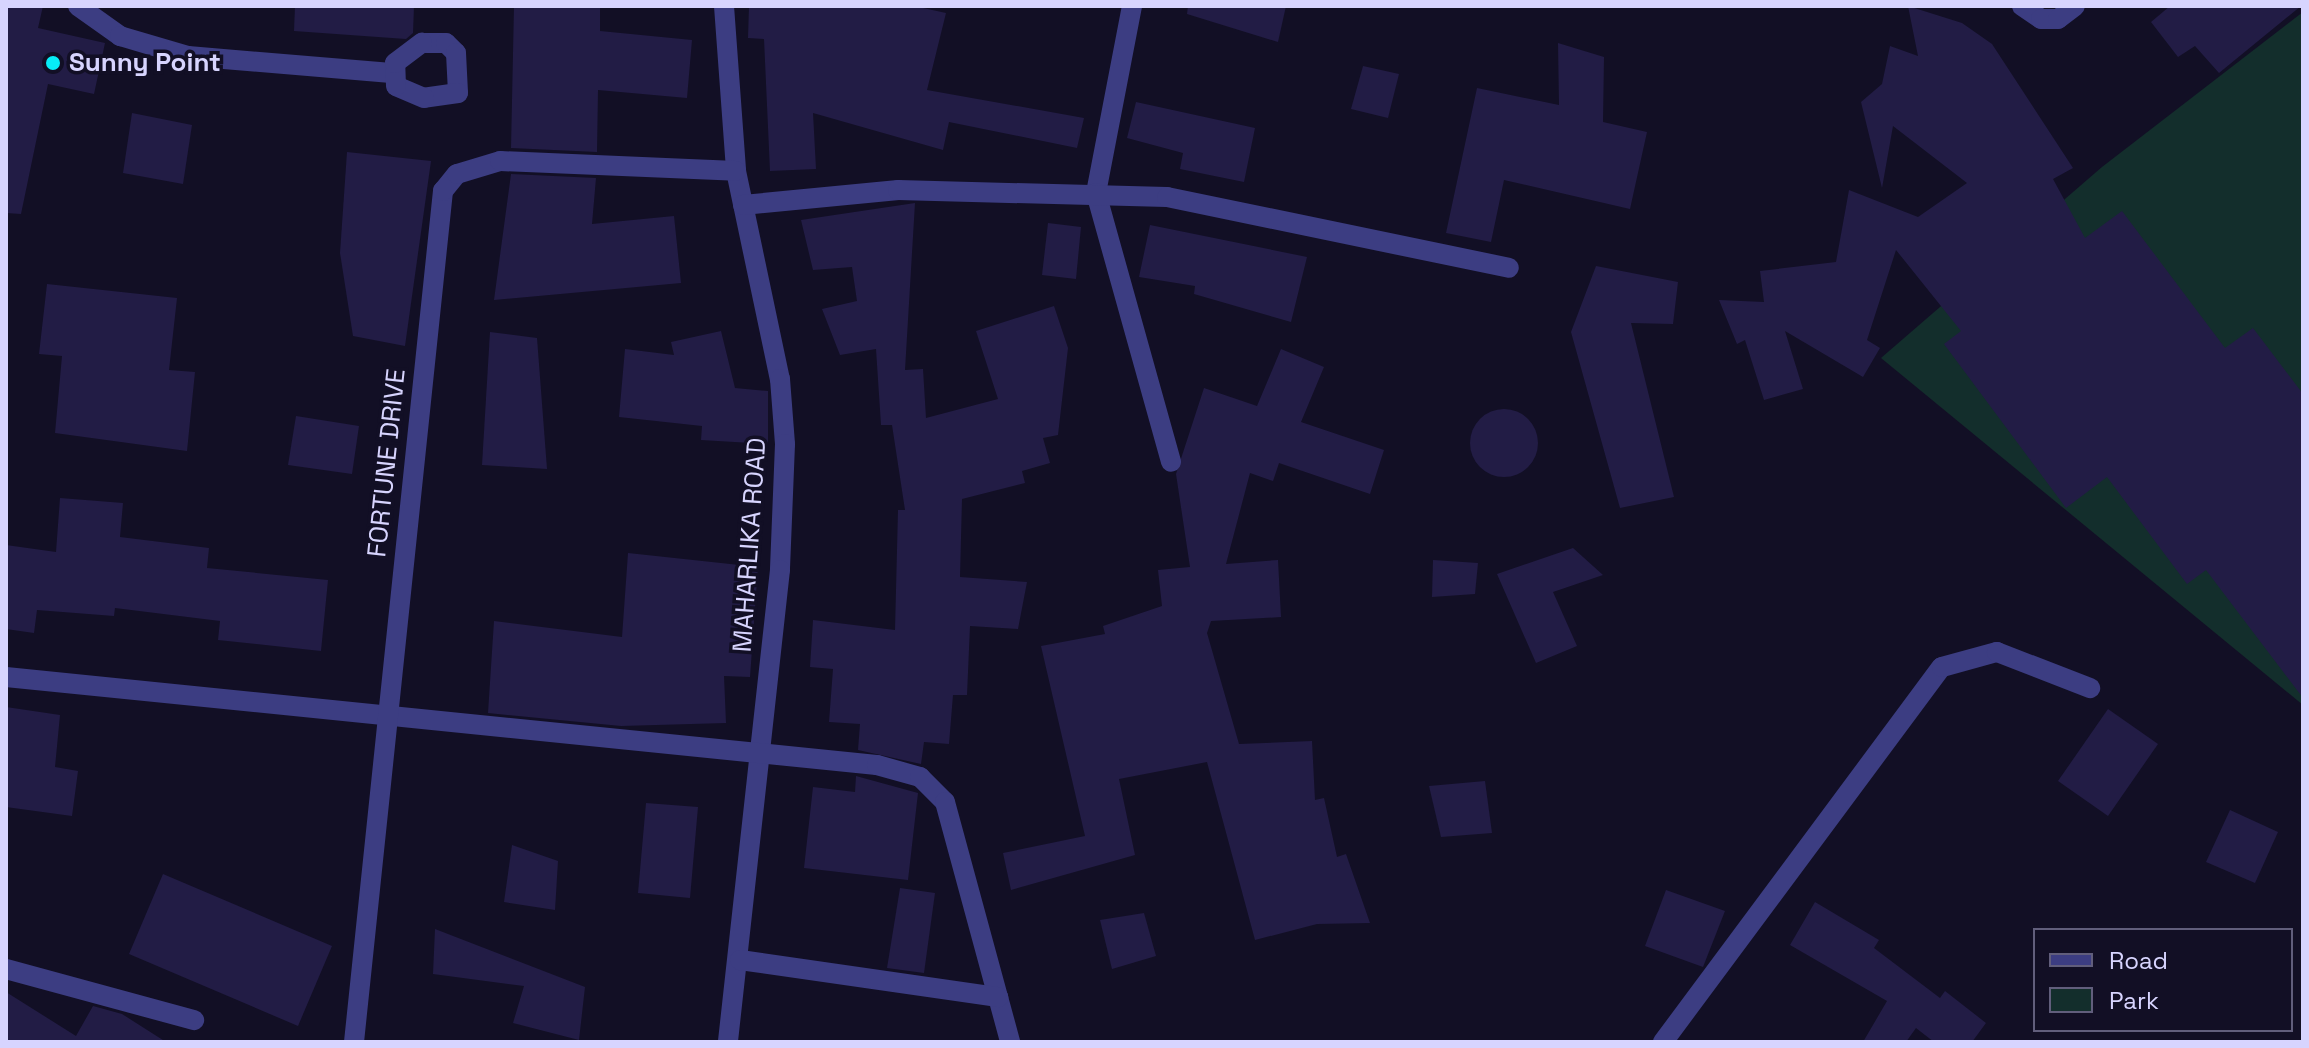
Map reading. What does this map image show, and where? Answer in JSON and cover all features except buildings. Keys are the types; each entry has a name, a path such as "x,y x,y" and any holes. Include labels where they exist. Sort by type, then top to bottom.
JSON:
{"street":[{"path":"78,6 120,36 188,56 391,73 411,94 440,99 461,86 459,61 446,43 422,43 391,73"},
{"name":"MAHARLIKA ROAD","path":"724,6 736,171 780,379 785,444 780,570 758,756 740,960 728,1042"},
{"path":"1132,6 1096,193 1171,462"},
{"path":"2022,6 2041,19 2058,19 2075,6"},
{"name":"FORTUNE DRIVE","path":"354,1042 443,191 457,174 500,161 736,171"},
{"path":"743,205 898,190 1167,197 1509,268"},
{"path":"1663,1042 1942,667 1997,652 2090,688"},
{"path":"6,677 388,721 877,765 933,786 952,825 1010,1042"},
{"path":"740,960 998,997"},
{"path":"6,969 194,1020"}],"green space":[{"path":"2303,12 2303,705 1881,358 2102,167"}],"place":[{"name":"Sunny Point","path":"53,63"}]}
